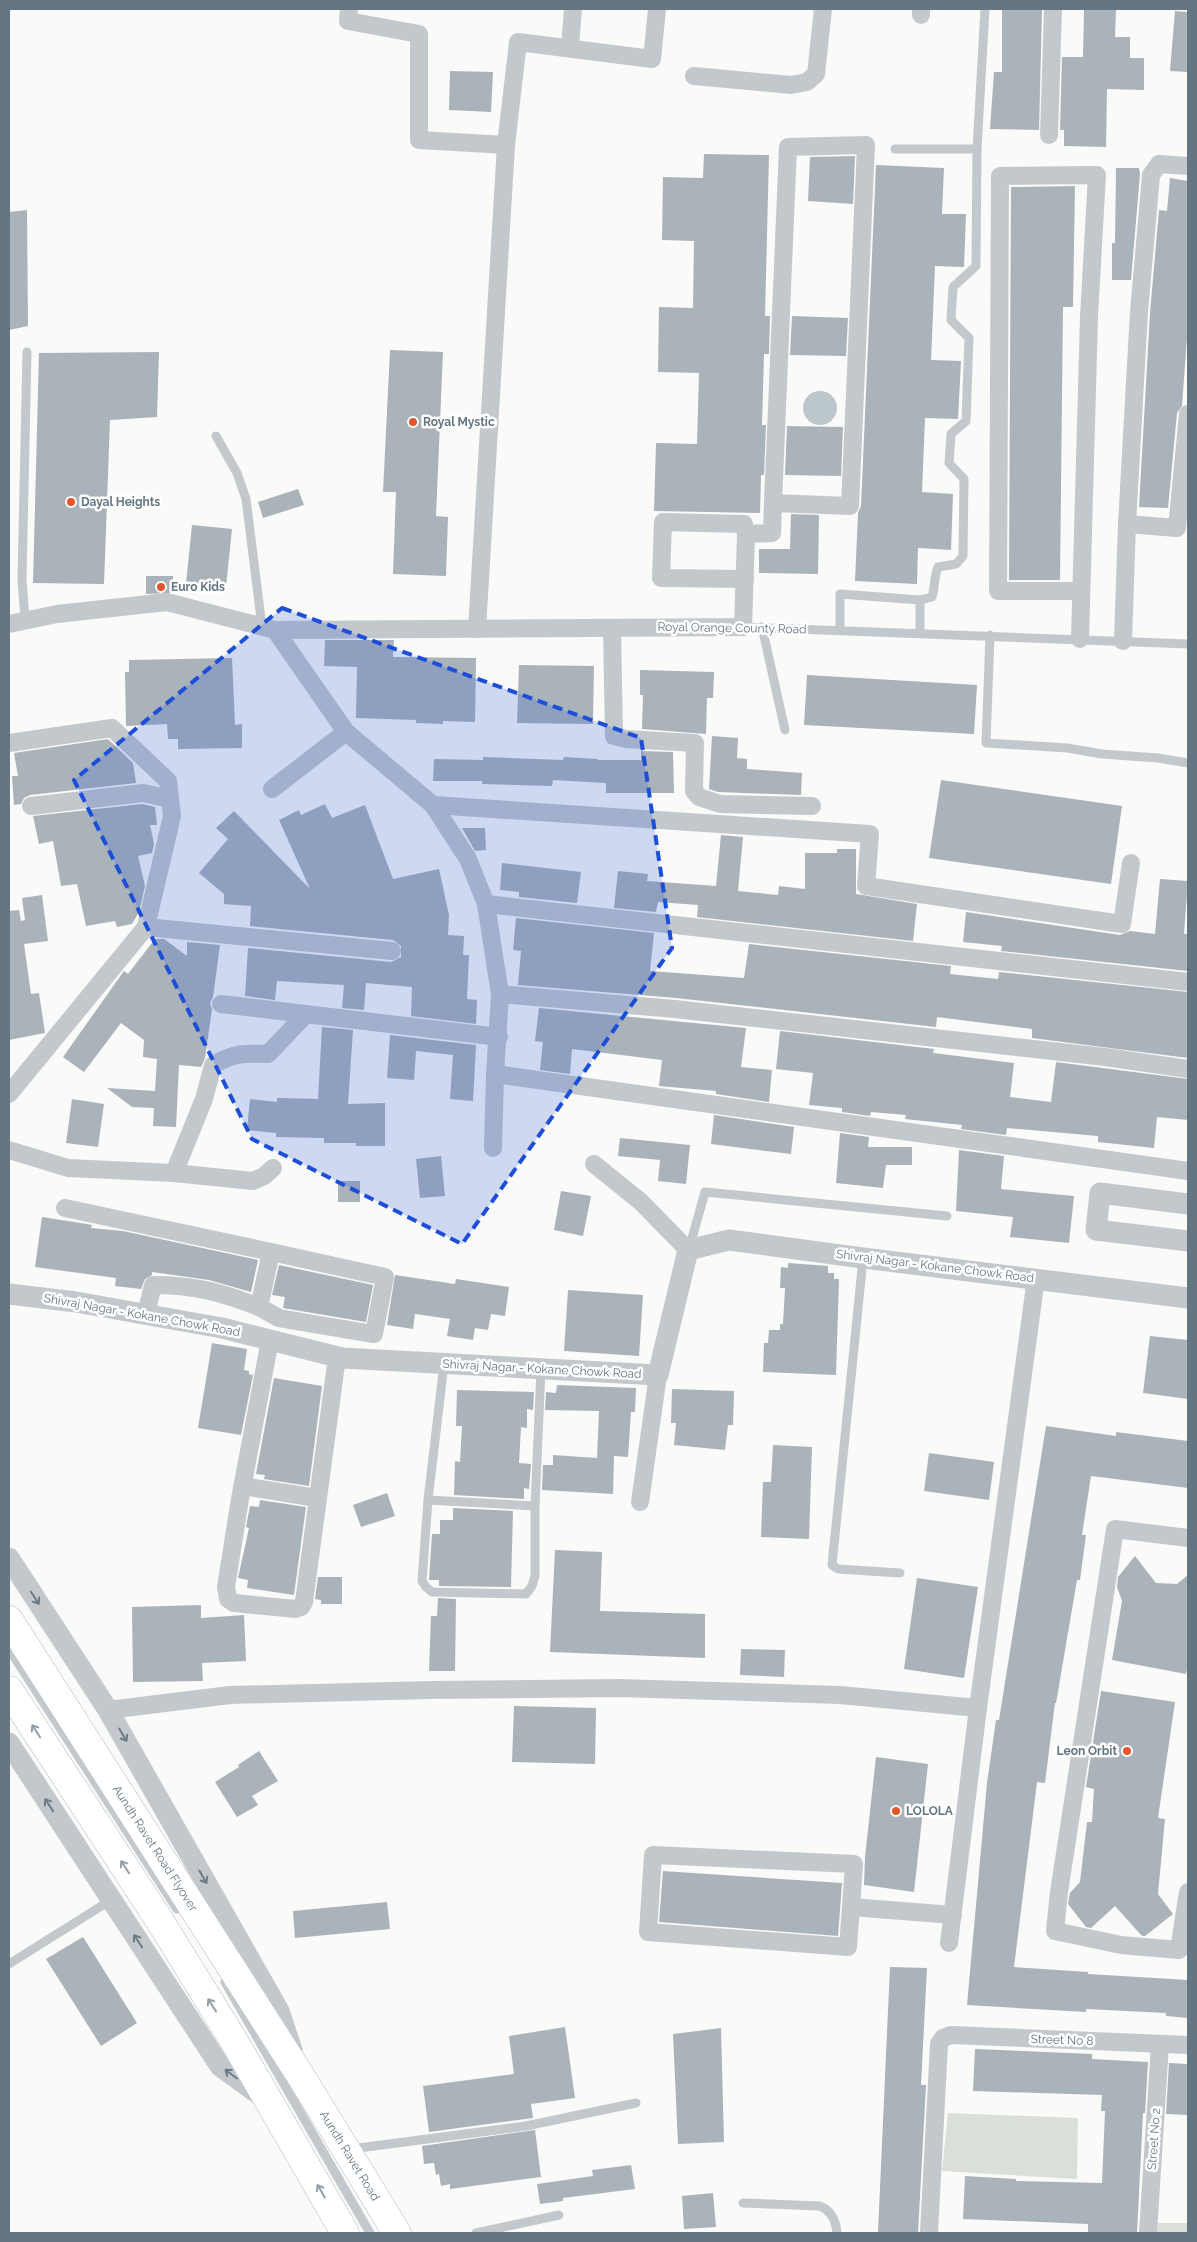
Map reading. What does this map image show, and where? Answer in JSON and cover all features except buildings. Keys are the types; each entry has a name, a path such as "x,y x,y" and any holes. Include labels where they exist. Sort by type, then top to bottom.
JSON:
{"main road":[{"name":"Aundh Ravet Road Flyover","path":"9,1620 255,2038 270,2103"},
{"name":"Aundh Ravet Road Flyover","path":"9,1690 160,1921 255,2038 302,2078"},
{"name":"Aundh Ravet Road","path":"302,2078 397,2233"},
{"path":"270,2103 345,2233"}],"street":[{"path":"349,9 348,20 419,34 419,140 506,145"},
{"path":"570,47 573,9"},
{"path":"477,629 506,145 518,42 570,47 652,59 656,9"},
{"path":"694,76 791,85 807,82 816,74 823,9"},
{"path":"1049,135 1053,9"},
{"path":"746,534 772,533 773,503 788,147 866,145 850,506 773,503"},
{"path":"1123,641 1127,524 1139,312 1151,175 1159,164 1188,166"},
{"path":"1080,639 1089,317 1097,175 1000,176 998,591 1081,591"},
{"path":"1127,524 1177,528 1188,414"},
{"path":"743,627 745,579 746,534 744,524 663,522 660,578 745,579"},
{"name":"Royal Orange County Road","path":"17,622 56,614 167,602 269,628 743,627"},
{"path":"269,628 346,732 434,805 468,860 486,904 500,994 493,1148"},
{"path":"612,628 614,736 626,739 695,743 694,791 699,797 720,804 812,806"},
{"path":"9,743 112,728 168,781 172,816 146,927 9,1094"},
{"path":"272,789 346,732"},
{"path":"31,806 143,793 170,799"},
{"path":"434,805 870,834 866,886 1122,924 1130,864"},
{"path":"486,904 1188,982"},
{"path":"146,927 392,951"},
{"path":"500,994 675,1009 1105,1057 1188,1070"},
{"path":"221,1004 498,1037"},
{"path":"174,1173 204,1099 213,1064 227,1056 244,1053 268,1054 306,1014"},
{"path":"495,1074 1188,1171"},
{"path":"9,1150 68,1168 174,1173 253,1182 273,1168"},
{"path":"594,1164 641,1202 688,1250"},
{"path":"1188,1204 1100,1193 1096,1230 1188,1241"},
{"path":"65,1208 385,1277 374,1334 280,1318 259,1307 204,1288 184,1285 154,1284 146,1314"},
{"name":"Shivraj Nagar - Kokane Chowk Road","path":"9,1294 146,1314 222,1328 337,1357 658,1375 688,1250 729,1240 1188,1298"},
{"path":"259,1307 271,1252"},
{"path":"949,1943 978,1708 1036,1278"},
{"path":"270,1340 226,1587 228,1598 234,1602 296,1609 301,1606 305,1596 337,1357"},
{"path":"640,1502 658,1375"},
{"path":"243,1486 317,1498"},
{"path":"1188,1538 1115,1529 1059,1892 1055,1931 1097,1941 1179,1950 1188,1892"},
{"path":"9,1558 108,1710 280,2011 302,2078"},
{"path":"108,1710 230,1695 609,1688 840,1695 978,1708"},
{"path":"9,1743 220,2066 270,2103"},
{"path":"653,1855 854,1864 851,1908 848,1947 648,1932 653,1855"},
{"path":"851,1908 953,1915"},
{"name":"Street No 8","path":"929,2233 939,2044 943,2038 951,2035 1188,2045"},
{"name":"Street No 2","path":"1148,2233 1160,2044"}],"lane":[{"path":"840,630 840,594 920,600 932,597 936,585 935,573 938,567 956,564 963,556 964,479 949,463 951,434 966,421 969,338 951,320 953,287 976,266 977,149 985,9"},
{"path":"895,149 977,149"},
{"path":"17,622 22,579 27,352"},
{"path":"216,436 237,473 246,499 269,628"},
{"path":"920,600 920,633"},
{"name":"Royal Orange County Road","path":"743,627 1188,644"},
{"path":"762,628 785,730"},
{"path":"990,636 986,743 1067,748 1102,754 1158,758 1188,763"},
{"path":"688,1250 705,1192 947,1216"},
{"path":"863,1258 832,1565 838,1569 900,1573"},
{"path":"444,1364 428,1500 422,1582 432,1592 526,1594 532,1586 534,1576 541,1369"},
{"path":"428,1500 535,1506"},
{"path":"9,1649 185,1921"},
{"path":"9,1964 111,1900"},
{"path":"217,1970 370,2233"},
{"path":"346,2150 526,2126 636,2104"},
{"path":"743,2203 820,2206 831,2214 837,2233"},
{"path":"476,2233 559,2215"}],"highlighted area":[{"path":"282,608 641,738 672,948 462,1244 252,1139 74,780"}],"shaded area":[{"path":"820,391 827,392 832,396 836,401 836,415 832,420 827,424 820,425 813,424 808,420 804,415 803,408 804,401 808,396 813,392"},
{"path":"948,2113 1078,2118 1077,2179 942,2171"},
{"path":"1156,2223 1188,2223 1188,2233 1155,2233"}],"place":[{"name":"Royal Mystic","path":"413,422"},
{"name":"Dayal Heights","path":"71,502"},
{"name":"Euro Kids","path":"161,587"},
{"name":"Leon Orbit","path":"1127,1751"},
{"name":"LOLOLA","path":"896,1811"}]}
